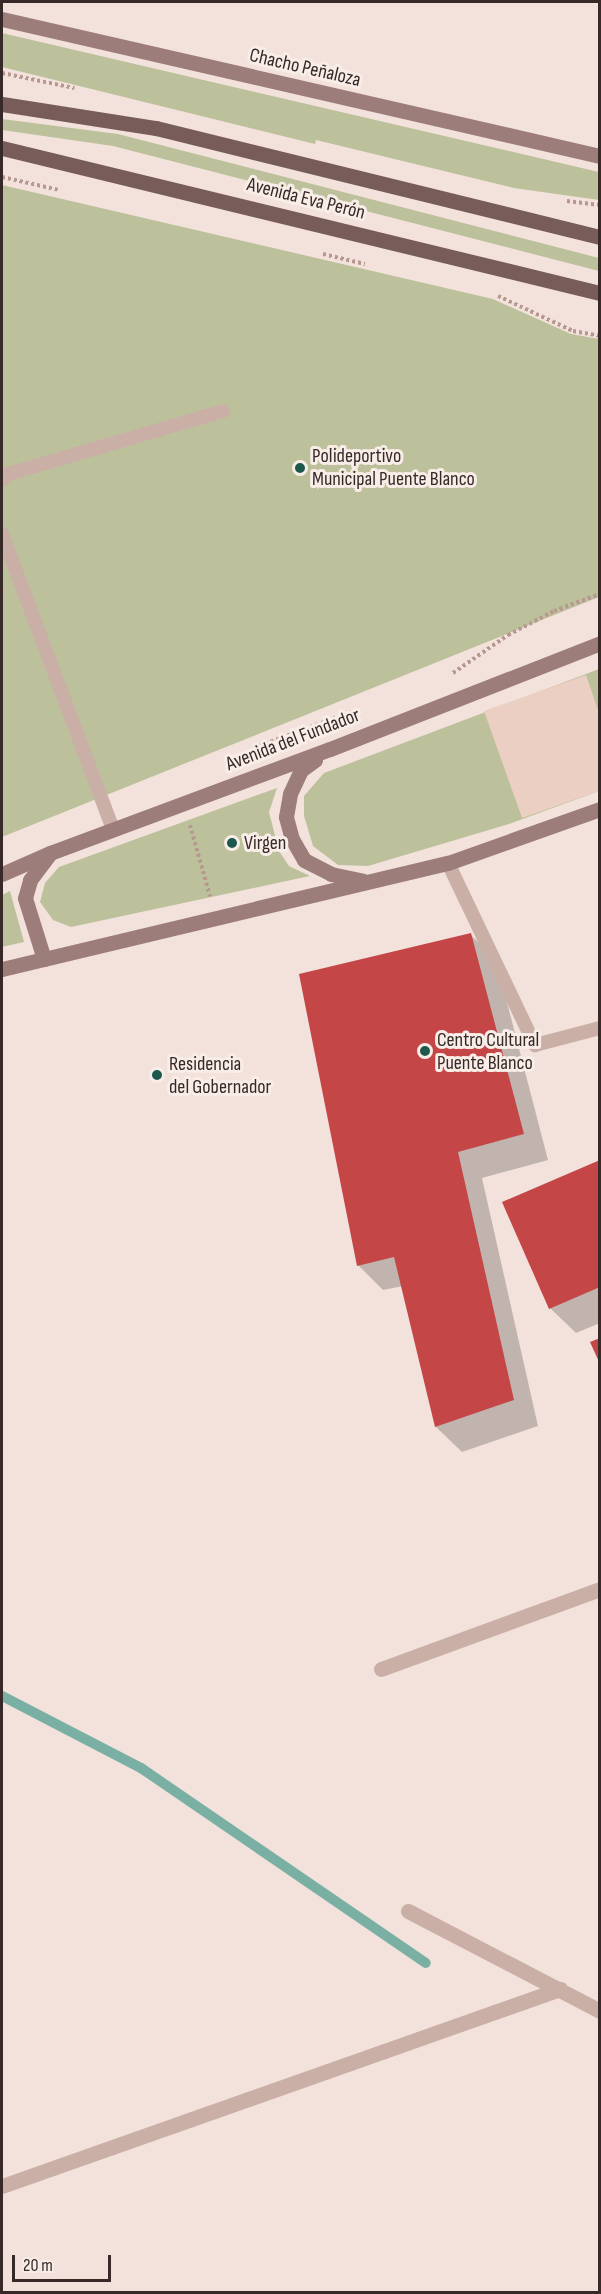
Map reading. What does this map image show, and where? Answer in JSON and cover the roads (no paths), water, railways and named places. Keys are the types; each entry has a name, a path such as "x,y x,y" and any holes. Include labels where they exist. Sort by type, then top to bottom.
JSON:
{"main road":[{"name":"Chacho Peñaloza","path":"2,19 600,156"},
{"name":"Avenida Eva Perón","path":"2,104 156,128 600,237"},
{"name":"Avenida Eva Perón","path":"2,148 600,293"},
{"name":"Avenida del Fundador","path":"2,874 50,853 330,749 600,643"},
{"path":"330,749 301,770 290,794 286,817 292,839 304,861 331,874 366,882"},
{"path":"2,969 448,863 600,809"},
{"path":"44,959 25,898 30,880 50,853"}],"street":[{"path":"381,1670 600,1590"},
{"path":"408,1911 600,2011"},
{"path":"2,2186 560,1989"}],"lane":[{"path":"2,480 8,474 223,411"},
{"path":"2,534 112,830"},
{"path":"448,863 535,1045 600,1029"}],"waterway":[{"path":"2,1696 141,1768 426,1963"}],"place":[{"name":"Polideportivo Municipal Puente Blanco","path":"300,468"},
{"name":"Virgen","path":"232,843"},
{"name":"Centro Cultural Puente Blanco","path":"425,1051"},
{"name":"Residencia del Gobernador","path":"157,1075"}]}
